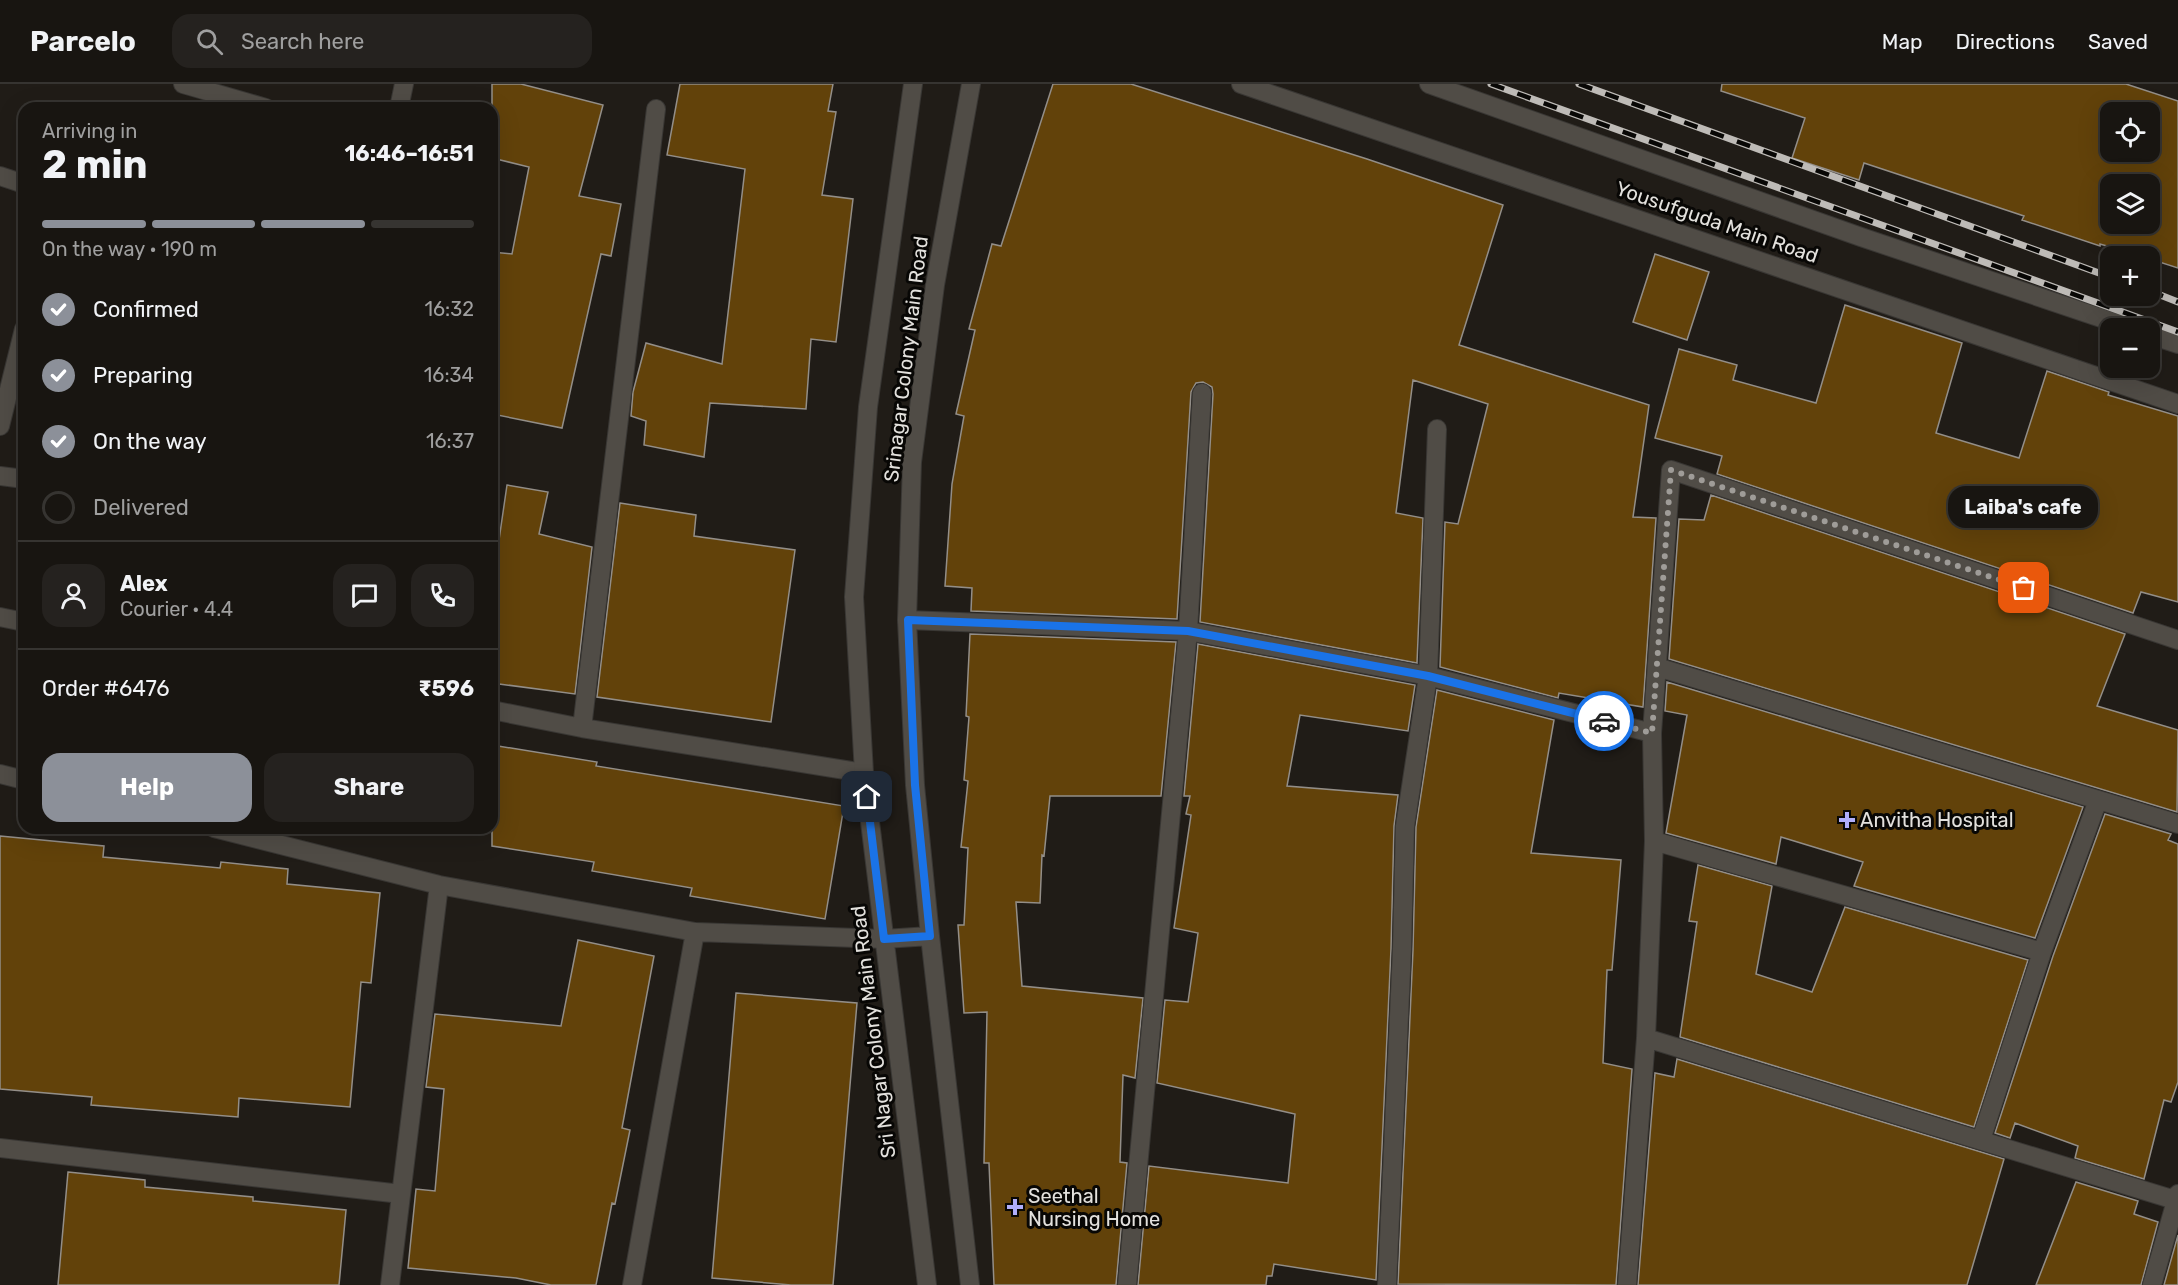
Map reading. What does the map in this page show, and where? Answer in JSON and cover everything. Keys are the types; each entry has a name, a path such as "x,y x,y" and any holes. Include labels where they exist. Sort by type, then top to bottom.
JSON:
{"street":[{"path":"183,84 245,102"},
{"path":"400,102 404,84"},
{"name":"Srinagar Colony Main Road","path":"864,773 854,597 868,407 913,84"},
{"name":"Srinagar Colony Main Road","path":"930,936 915,785 908,620 912,462 935,285 971,84"},
{"name":"Yousufguda Main Road","path":"1241,84 2178,404"},
{"name":"Yousufguda Main Road","path":"1429,84 1850,233 2102,318"},
{"path":"582,728 656,109"},
{"path":"0,176 18,182"},
{"path":"2160,338 2178,344"},
{"path":"0,426 18,353"},
{"path":"1127,1285 1188,631 1202,393"},
{"path":"1388,1285 1405,826 1428,676 1437,429"},
{"path":"1627,1285 1646,1038 1654,841 1652,733 1671,470 2178,640"},
{"path":"0,476 18,478"},
{"path":"0,617 18,621"},
{"path":"908,620 1188,631 1428,676 1652,733"},
{"path":"1657,667 2178,824"},
{"path":"498,711 582,728 864,773"},
{"name":"Sri Nagar Colony Main Road","path":"864,773 927,1285"},
{"path":"0,774 18,778"},
{"path":"1981,1140 2042,952 2098,800"},
{"path":"238,834 439,885 695,932 884,939 930,936 970,1285"},
{"path":"1654,841 2042,952"},
{"path":"390,1285 439,885"},
{"path":"632,1285 695,932"},
{"path":"1646,1038 2177,1198 2152,1285"},
{"path":"0,1148 401,1194"}],"building":[{"path":"492,84 521,84 603,105 579,196 621,204 611,256 601,254 562,428 498,415 498,253 512,254 529,167 498,159 498,102 492,102"},
{"path":"680,84 833,84 828,111 836,112 822,195 853,199 836,342 811,339 806,409 710,403 704,457 644,445 646,421 631,416 633,392 646,343 722,364 745,169 667,155"},
{"path":"1053,84 1131,84 1503,205 1459,345 1649,405 1633,517 1656,518 1643,707 1559,693 1558,698 1440,667 1445,522 1458,524 1488,404 1413,380 1396,513 1423,518 1417,663 1200,622 1213,394 1212,387 1203,382 1196,383 1191,392 1177,619 971,611 972,588 945,586 952,484 964,416 956,414 975,330 969,329 992,244 1001,246"},
{"path":"1722,84 2126,84 2178,101 2178,268 2160,262 2160,246 2100,244 2100,246 2022,220 2024,216 1864,163 1859,180 1792,158 1805,118 1721,91"},
{"path":"1655,254 1709,272 1687,340 1633,322"},
{"path":"1845,305 1962,343 1936,433 2019,458 2047,371 2109,392 2108,395 2178,416 2178,602 2141,592 2133,613 1717,474 1722,456 1655,438 1679,349 1737,365 1733,380 1816,403"},
{"path":"507,485 548,492 539,534 592,547 575,694 498,684 498,547"},
{"path":"1711,495 2125,634 2097,706 2178,730 2177,812 1669,659 1679,519 1704,520"},
{"path":"620,503 696,515 694,536 795,550 771,722 597,697"},
{"path":"970,634 1176,642 1161,796 1050,796 1044,856 1042,855 1040,903 1016,902 1022,986 1143,998 1135,1078 1123,1075 1120,1162 1127,1163 1116,1285 994,1285 989,1163 984,1163 987,1012 964,1013 958,925 964,925 968,848 961,847 968,781 964,780 969,717 966,716"},
{"path":"1198,644 1415,685 1408,731 1300,715 1287,786 1398,795 1394,826 1391,949 1376,1280 1274,1264 1272,1276 1267,1276 1266,1285 1138,1285 1149,1166 1288,1183 1295,1114 1157,1083 1165,1000 1188,1002 1198,933 1174,928 1191,815 1186,814 1190,796 1184,796"},
{"path":"1667,682 2083,807 2035,938 1854,886 1863,862 1781,837 1776,864 1666,833 1687,715 1665,711"},
{"path":"1437,690 1554,720 1531,853 1621,860 1612,970 1607,970 1603,1063 1632,1069 1616,1285 1398,1284 1413,950 1416,827"},
{"path":"498,746 597,762 596,766 844,806 825,919 690,896 692,888 592,871 594,862 492,846 492,834 498,834"},
{"path":"2105,814 2171,834 2168,840 2178,844 2178,1082 2171,1102 2164,1100 2144,1179 2075,1158 2078,1146 2015,1123 2010,1138 1995,1133 2053,956"},
{"path":"0,836 104,846 103,857 220,868 221,862 288,869 287,884 380,893 371,983 361,982 350,1107 239,1098 238,1117 91,1105 92,1097 0,1089"},
{"path":"1698,865 1772,886 1756,974 1812,992 1845,907 2028,960 1974,1127 1680,1037 1697,922 1689,921"},
{"path":"578,940 654,956 622,1128 630,1130 615,1204 612,1203 596,1285 551,1285 516,1278 408,1268 416,1189 435,1191 444,1089 426,1087 435,1014 561,1026"},
{"path":"736,993 857,1003 833,1285 791,1285 712,1278"},
{"path":"1677,1059 2004,1159 1967,1285 1638,1285 1655,1073 1674,1077"},
{"path":"68,1172 145,1180 145,1187 253,1197 253,1201 346,1210 339,1285 58,1285"},
{"path":"2076,1182 2138,1201 2134,1214 2158,1222 2141,1285 2036,1285"},
{"path":"2178,1235 2178,1285 2164,1285"}],"railway":[{"path":"1491,84 2178,332"},
{"path":"1579,84 2100,273"},
{"path":"2160,295 2178,302"}],"way so far":[{"path":"1604,721 1652,733 1671,470 2024,588"}],"place":[{"name":"Laiba's cafe","path":"2024,588"},
{"name":"Anvitha Hospital","path":"1847,820"},
{"name":"Seethal Nursing Home","path":"1015,1207"}],"route":[{"path":"867,797 884,939 930,936 915,785 908,620 1188,631 1428,676 1604,721"}]}
